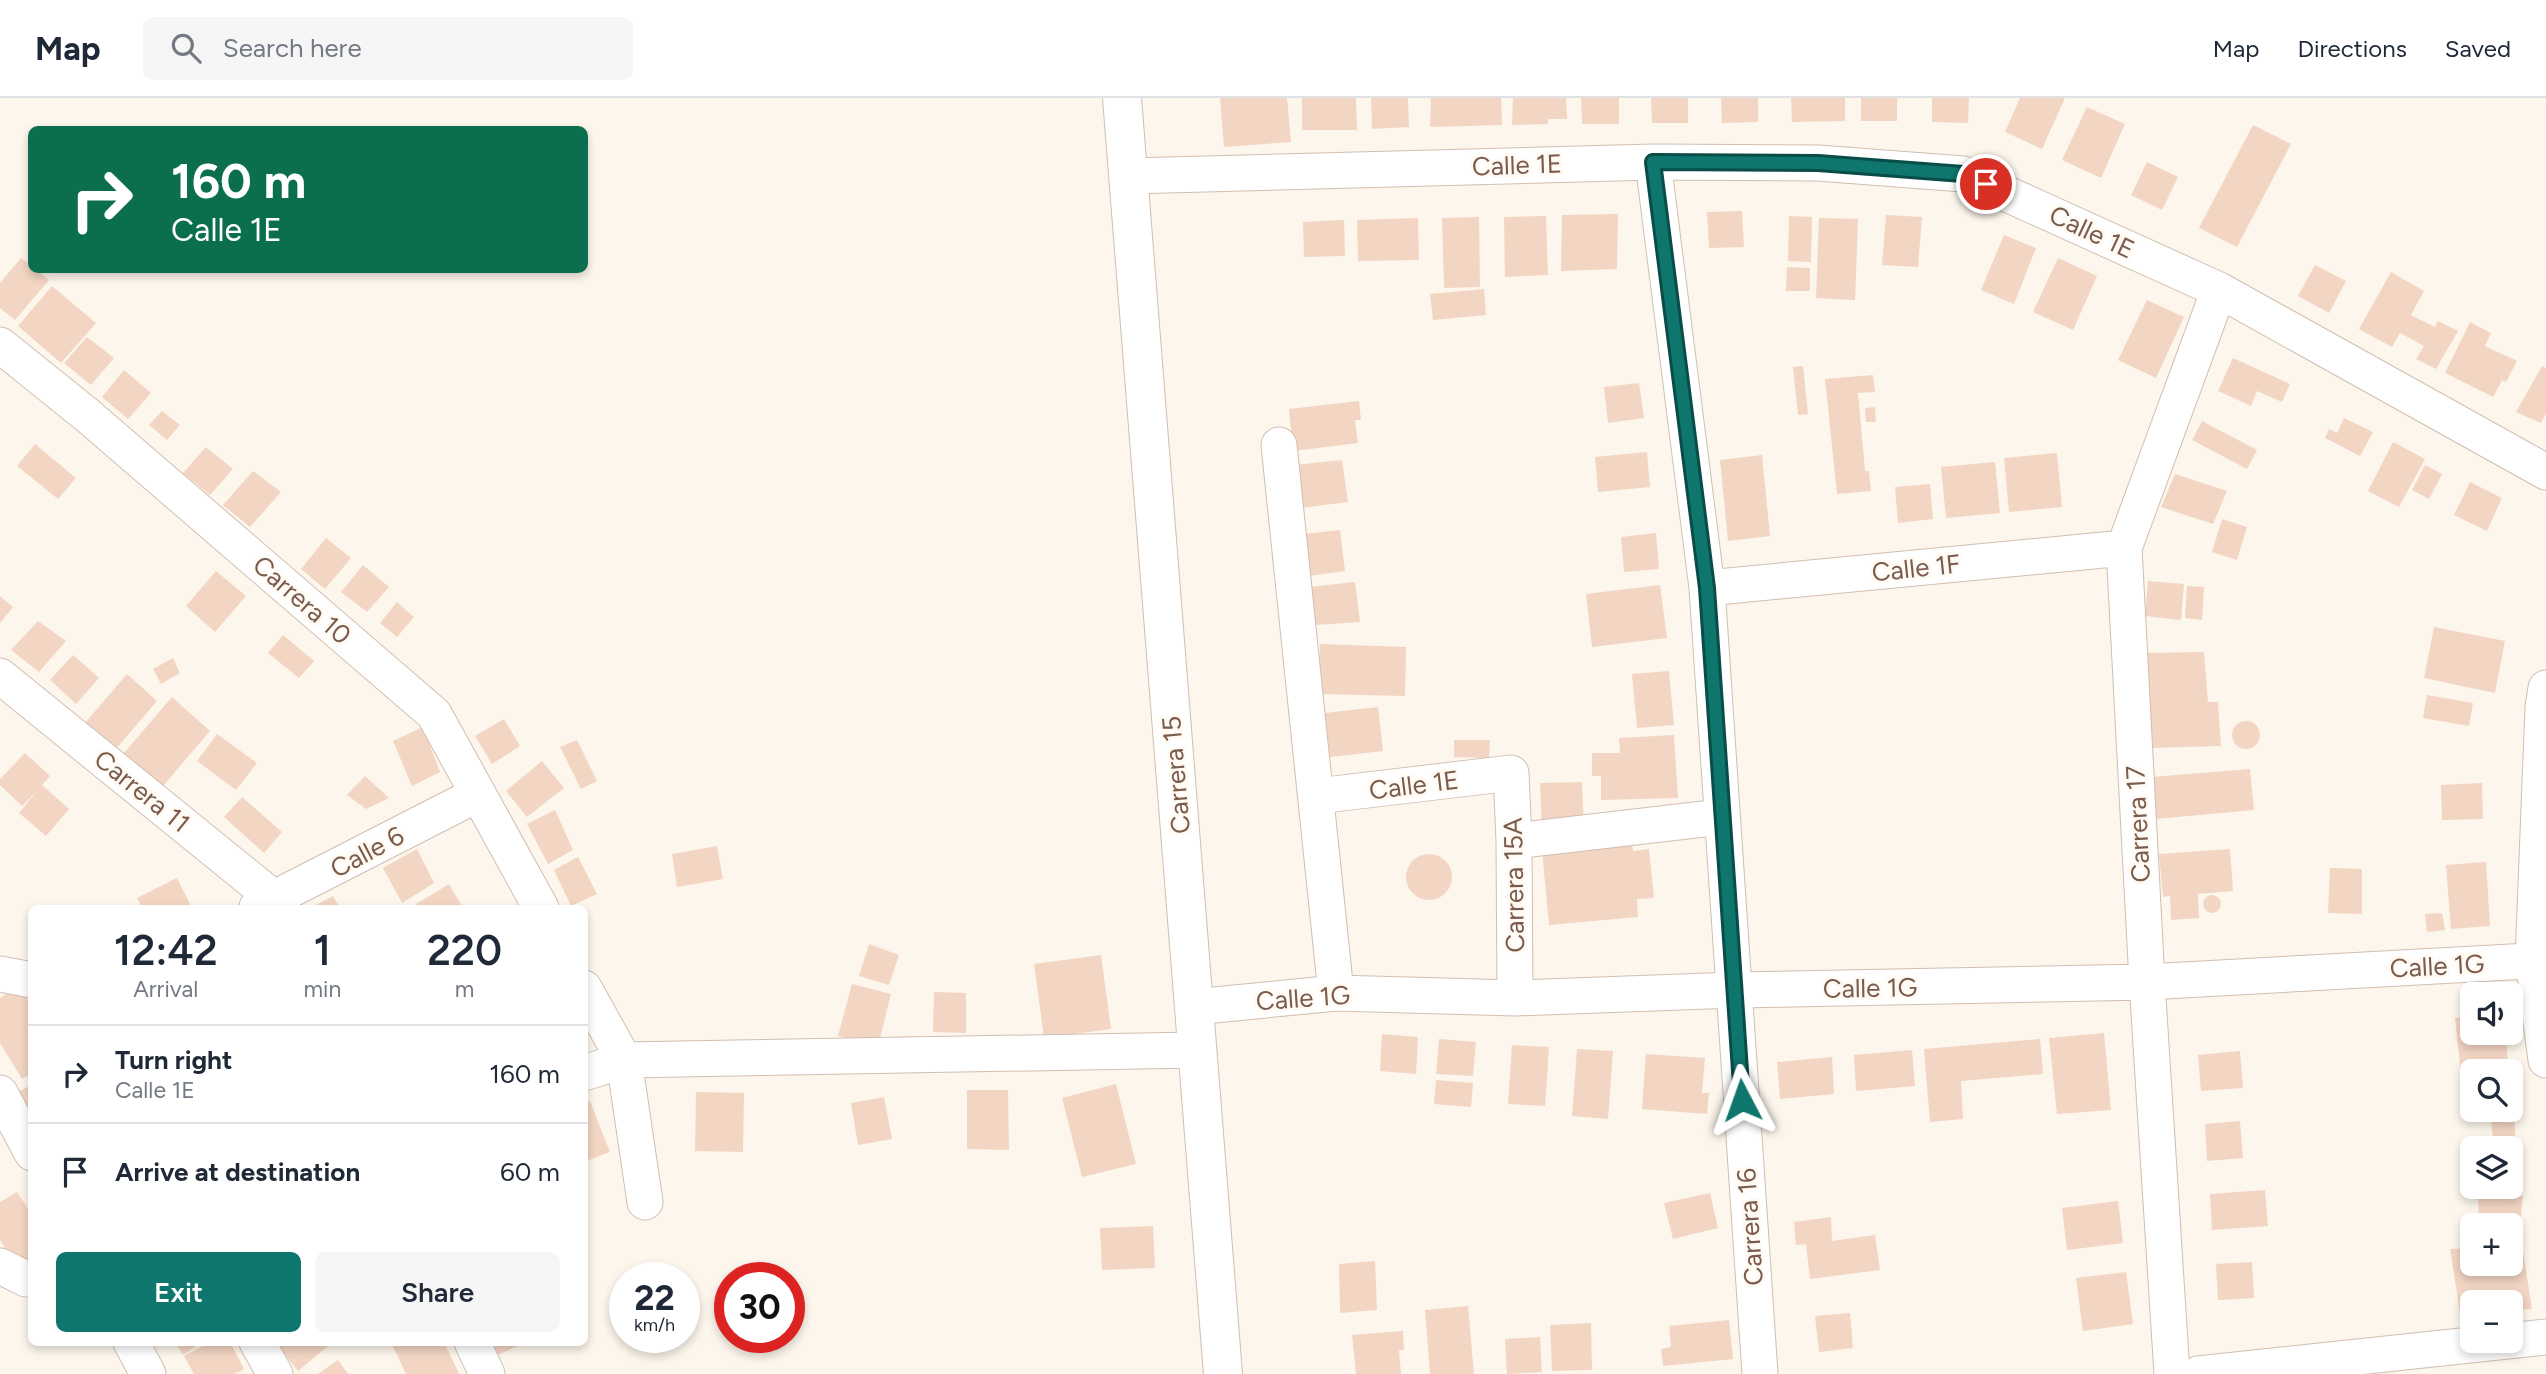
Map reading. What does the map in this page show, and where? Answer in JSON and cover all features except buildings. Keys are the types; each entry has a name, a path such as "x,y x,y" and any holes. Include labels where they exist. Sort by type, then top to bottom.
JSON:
{"street":[{"name":"Carrera 15","path":"1122,98 1223,1374"},
{"name":"Calle 1E","path":"1129,176 1653,162 1818,163 1963,174 2219,290 2546,472"},
{"name":"Carrera 16","path":"1653,162 1707,588 1760,1374"},
{"name":"Carrera 17","path":"2172,1374 2147,982 2124,548 2219,290"},
{"name":"Carrera 10","path":"0,345 87,415 434,714 539,905"},
{"path":"1279,445 1336,993"},
{"name":"Calle 1F","path":"1707,588 2124,548"},
{"name":"Carrera 11","path":"0,676 270,905"},
{"path":"2546,688 2543,707 2539,961 2546,1059"},
{"name":"Calle 1E","path":"1317,796 1511,773"},
{"name":"Carrera 15A","path":"1511,773 1516,998"},
{"name":"Calle 6","path":"270,905 478,794"},
{"path":"1514,841 1721,817"},
{"name":"Calle 1G","path":"1194,1007 1336,993 1516,998 1735,990 2147,982 2539,961"},
{"path":"0,974 28,979"},
{"path":"588,995 624,1060 645,1202"},
{"path":"588,1072 624,1060 1196,1050"},
{"path":"0,1093 28,1146"},
{"path":"0,1266 28,1279"},
{"path":"2198,1374 2546,1338"},
{"path":"133,1346 148,1374"},
{"path":"259,1346 275,1374"},
{"path":"474,1346 486,1374"}],"route":[{"path":"1742,1100 1707,588 1653,162 1818,163 1963,174 1986,184"}]}
